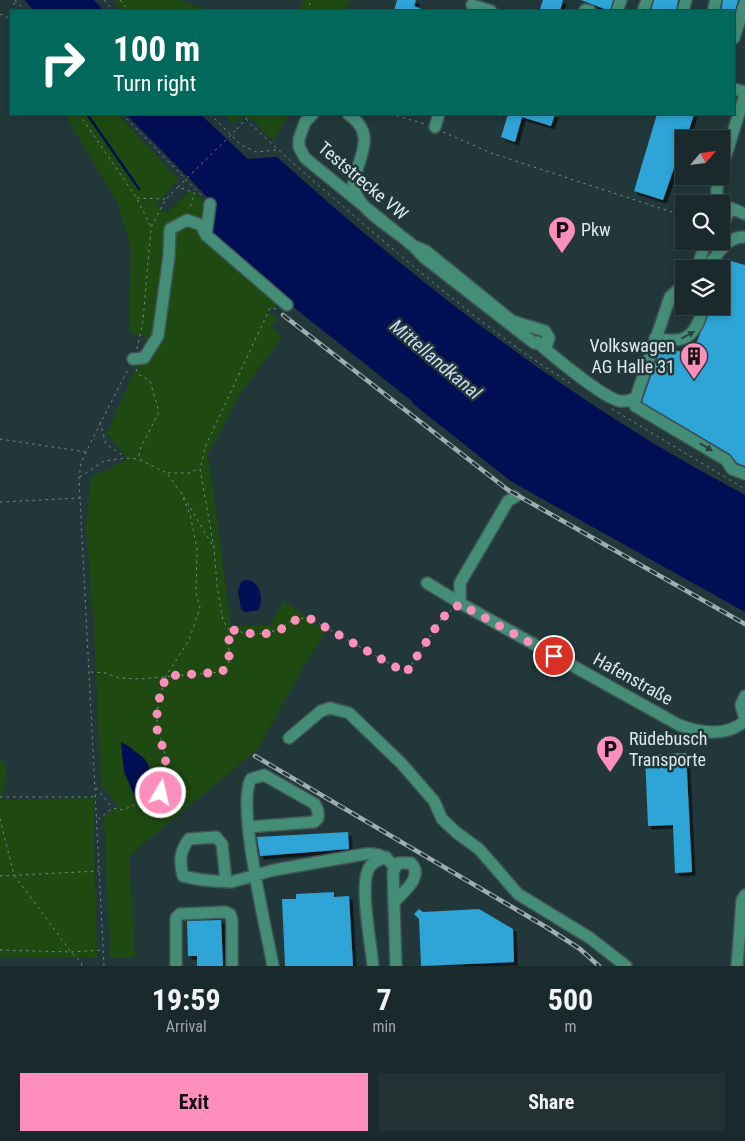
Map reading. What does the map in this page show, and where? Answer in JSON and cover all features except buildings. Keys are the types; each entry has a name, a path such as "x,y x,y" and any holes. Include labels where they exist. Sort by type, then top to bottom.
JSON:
{"street":[{"path":"735,35 745,3"},
{"path":"472,6 487,10"},
{"path":"730,142 745,93"},
{"name":"Teststrecke VW","path":"311,115 305,122 299,139 299,147 305,158 474,297 534,343 541,345 553,358 613,398 627,402 636,398"},
{"name":"Teststrecke VW","path":"349,115 357,122 365,139 354,178 355,192 368,210 412,245 426,251 512,322 545,331 549,342 541,345"},
{"path":"435,127 439,115"},
{"path":"206,235 210,204"},
{"path":"730,208 745,214"},
{"path":"132,360 144,358 158,336 169,256 170,229 187,220 201,225 206,235 282,307"},
{"path":"713,260 723,246 733,238 745,237"},
{"path":"675,292 670,297 655,338 635,406 726,460 732,469 745,474"},
{"path":"655,338 670,341 685,338 694,332 698,315"},
{"path":"460,604 460,583 508,502 515,496"},
{"name":"Hafenstraße","path":"427,583 460,604 679,725 695,731 710,732 734,728 745,720 741,705 745,696"},
{"path":"289,738 321,710 330,708 349,713 401,763 434,801 442,819 479,849 518,894 590,938 626,966"},
{"path":"248,827 314,822 318,818 318,811 315,804 264,775 251,779 246,786 248,827 273,966"},
{"path":"226,882 222,844 216,836 190,839 182,849 180,864 183,876 198,881 226,882 274,870 365,854 377,854 386,857 395,867"},
{"path":"373,966 365,885 368,869 374,862 386,857"},
{"path":"394,902 415,878 416,872 411,863 402,862 395,867 393,872 396,966"},
{"path":"737,966 742,900 745,895"},
{"path":"176,966 176,918 180,914 225,912 230,914 232,920 232,966"}],"path":[{"path":"15,0 25,10"},
{"path":"104,0 113,10"},
{"path":"120,0 127,9"},
{"path":"80,115 136,197 151,227"},
{"path":"123,115 210,204"},
{"path":"211,115 241,145 256,152 278,150 246,119"},
{"path":"104,966 97,797 79,478 81,463 132,360 143,321 151,227 166,199 249,115"},
{"path":"393,115 435,127 452,137 491,153 675,213"},
{"path":"178,187 195,193 189,210"},
{"path":"136,197 166,199"},
{"path":"90,672 106,673 119,678 222,672 229,662 229,629 223,621 217,586 214,548 200,469 206,444 270,308 282,307"},
{"path":"132,360 138,374 150,381 159,412 141,447 138,459"},
{"path":"100,422 106,444 126,458"},
{"path":"0,439 86,452"},
{"path":"79,478 104,461 126,458 138,459 167,473 180,490 214,548"},
{"path":"167,473 189,472 200,469"},
{"path":"96,788 114,808 123,810 161,793 166,758 156,726 158,703 166,676 189,640 200,608 196,593 197,550 190,514 180,490"},
{"path":"0,502 81,498"},
{"path":"229,629 253,635 278,630 294,619 309,618 406,673 442,618 460,604"},
{"path":"0,796 97,797"},
{"path":"98,820 114,808"},
{"path":"0,819 14,875 72,952 82,962 82,966"},
{"path":"0,876 100,871"},
{"path":"0,950 72,952 103,950"}],"green space":[{"path":"113,0 177,0 210,10 121,10"},
{"path":"303,0 350,0 345,10 298,10"},
{"path":"66,115 118,115 178,179 156,205 167,213 191,190 202,199 206,214 280,303 267,312 279,319 270,326 282,337 240,394 208,454 231,626 270,626 284,601 326,631 302,669 257,750 129,856 135,958 110,958 104,817 118,806 101,784 94,628 86,526 91,477 128,459 107,433 139,361 146,337 129,332 131,249 118,204"},
{"path":"225,115 242,115 233,124"},
{"path":"244,115 288,115 273,141 256,123"},
{"path":"0,758 7,769 1,800 93,798 97,958 0,957"}],"water":[{"path":"25,0 94,0 103,10 33,10"},
{"name":"Mittellandkanal","path":"127,115 201,115 248,159 277,157 386,252 500,341 559,383 620,422 682,460 745,495 745,612 512,482 277,294 210,231 213,203"},
{"path":"246,580 255,583 260,591 261,601 259,610 245,612 241,609 238,591 241,582"},
{"path":"121,742 146,760 149,766 146,782 136,799 124,772"}],"waterway":[{"path":"88,115 139,189"}],"railway":[{"path":"283,315 508,490 745,624"},
{"path":"255,756 546,927 580,949 599,966"}],"place":[{"name":"Pkw","path":"562,254"},
{"name":"Volkswagen AG Halle 31","path":"694,380"},
{"name":"Rüdebusch Transporte","path":"610,773"}],"route":[{"path":"161,793 166,758 156,726 158,703 166,676 222,672 229,662 229,629 253,635 278,630 294,619 309,618 406,673 442,618 460,604 554,656"}]}
